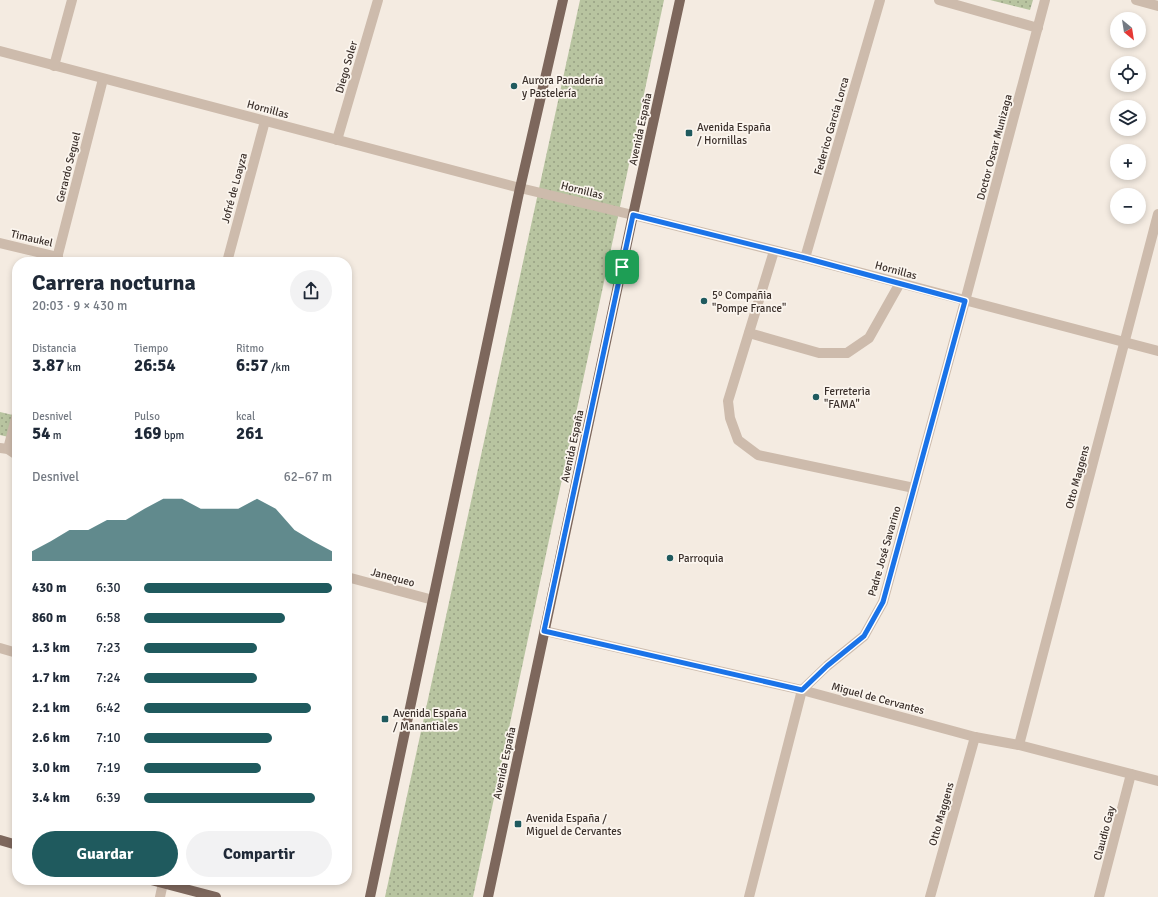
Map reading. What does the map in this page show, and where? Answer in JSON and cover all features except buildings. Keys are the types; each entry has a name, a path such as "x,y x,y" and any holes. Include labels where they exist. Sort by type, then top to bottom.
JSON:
{"main road":[{"path":"370,897 520,188 562,0"},
{"name":"Avenida España","path":"488,897 680,0"},
{"path":"0,840 12,844"},
{"path":"171,885 216,897"}],"street":[{"path":"54,66 72,0"},
{"name":"Diego Soler","path":"337,140 378,0"},
{"name":"Federico García Lorca","path":"805,258 880,0"},
{"path":"939,0 1038,28"},
{"name":"Doctor Oscar Munizaga","path":"965,301 1045,0"},
{"path":"1136,0 1158,6"},
{"name":"Hornillas","path":"0,52 520,188 774,250 965,301 1158,350"},
{"name":"Gerardo Seguel","path":"58,257 103,78"},
{"name":"Jofré de Loayza","path":"228,257 265,121"},
{"name":"Otto Maggens","path":"1019,745 1158,214"},
{"name":"Timaukel","path":"0,243 50,257"},
{"path":"774,250 728,401 730,418 738,440 758,456 914,488"},
{"path":"749,333 819,353 847,354 869,338 900,283"},
{"name":"Padre José Savarino","path":"802,690 827,666 864,636 883,602 965,301"},
{"path":"4,449 12,427"},
{"name":"Janequeo","path":"352,578 433,600"},
{"name":"Miguel de Cervantes","path":"544,631 802,690 975,737 1019,745 1158,781"},
{"path":"0,648 12,652"},
{"path":"749,897 802,690"},
{"name":"Otto Maggens","path":"930,897 975,737"},
{"name":"Claudio Gay","path":"1099,897 1131,774"},
{"path":"160,897 163,885"}],"green space":[{"path":"580,0 664,0 473,897 385,897"},
{"path":"990,0 1033,0 1030,10"},
{"path":"0,412 12,415 12,438 0,435"}],"place":[{"name":"Aurora Panadería y Pastelería","path":"514,86"},
{"name":"Avenida España / Hornillas","path":"689,133"},
{"name":"5º Compañia \"Pompe France\"","path":"704,301"},
{"name":"Ferreteria \"FAMA\"","path":"816,397"},
{"name":"Parroquia","path":"670,558"},
{"name":"Avenida España / Manantiales","path":"385,719"},
{"name":"Avenida España / Miguel de Cervantes","path":"518,824"}],"route":[{"path":"633,215 805,258 965,301 883,602 864,636 827,666 802,690 544,631 622,267 633,215"}]}
